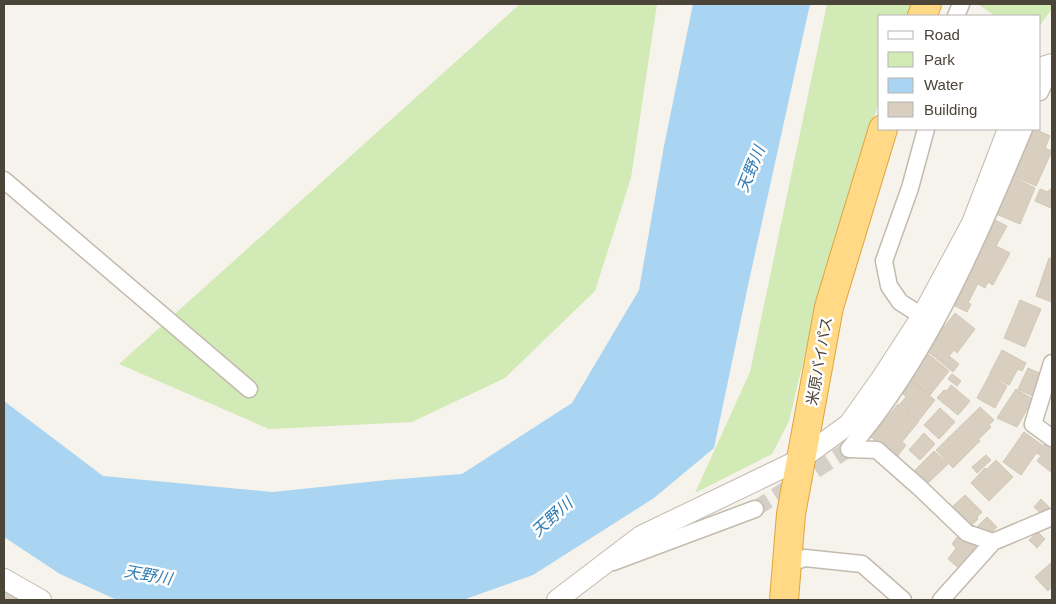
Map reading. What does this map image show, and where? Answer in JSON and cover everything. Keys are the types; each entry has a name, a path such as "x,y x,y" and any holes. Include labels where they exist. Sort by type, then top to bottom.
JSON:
{"highway":[{"name":"米原バイパス","path":"784,600 791,514 829,307 881,135"}],"street":[{"path":"1041,90 1044,83 1045,67"},
{"path":"922,316 900,302 889,286 884,261 910,188 926,130"},
{"path":"557,600 641,536 801,459 849,424 884,376 922,316 972,223 1008,130"},
{"path":"993,542 967,533 877,450 849,448 871,424 920,350 981,229 1024,130"},
{"path":"4,180 249,389"},
{"path":"1052,363 1033,424 1052,438"},
{"path":"602,566 755,509"},
{"path":"941,600 993,542 1052,517"},
{"path":"787,564 805,558 862,564 903,600"},
{"path":"4,579 41,600"}],"green space":[{"path":"520,4 657,4 631,178 595,291 505,378 412,422 269,429 119,364"},
{"path":"827,4 919,4 914,15 878,15 878,104 824,274 789,421 772,454 695,493 750,372"},
{"path":"978,4 1052,4 1052,9 1041,24 1041,15 994,15"}],"water":[{"name":"天野川","path":"693,4 810,4 714,448 654,498 533,575 463,600 117,600 60,574 4,537 4,401 103,476 273,492 462,474 572,403 639,290 664,146"}],"building":[{"path":"1034,130 1050,136 1045,148 1052,151 1036,186 1009,174 1026,137 1030,139"},
{"path":"1011,176 1035,188 1020,224 996,214"},
{"path":"1040,189 1048,192 1050,189 1052,190 1051,208 1035,201"},
{"path":"995,220 1007,226 996,246 1010,253 993,285 988,282 985,288 978,284 979,282 966,275"},
{"path":"1049,258 1052,259 1052,302 1036,296"},
{"path":"965,276 978,283 968,303 971,304 967,312 951,304"},
{"path":"1020,300 1041,309 1025,347 1004,338"},
{"path":"955,313 975,329 957,353 954,350 949,356 959,364 953,372 926,350"},
{"path":"1002,350 1026,363 1022,371 1018,369 1009,385 989,375"},
{"path":"928,354 949,371 930,395 911,380 919,370 917,368"},
{"path":"1028,368 1046,376 1035,397 1018,389"},
{"path":"952,374 961,381 957,386 948,379"},
{"path":"989,376 1007,386 995,408 977,398"},
{"path":"910,380 935,400 919,420 900,404 906,397 901,392"},
{"path":"951,385 970,401 958,415 937,398 944,390 947,391"},
{"path":"1016,389 1033,399 1017,427 997,418"},
{"path":"898,404 919,421 902,442 906,445 896,458 871,437"},
{"path":"980,407 994,420 989,425 991,427 953,468 936,450"},
{"path":"940,408 955,422 939,439 924,425"},
{"path":"1024,432 1042,445 1021,475 1003,462"},
{"path":"924,433 935,444 920,460 909,450"},
{"path":"1049,438 1052,441 1052,473 1037,461 1041,456 1037,453"},
{"path":"934,451 948,464 925,486 912,473"},
{"path":"986,455 991,460 977,473 972,467"},
{"path":"996,460 1013,477 989,501 971,483 985,468 987,469"},
{"path":"965,495 982,512 969,528 951,508"},
{"path":"1041,499 1051,509 1044,516 1034,507"},
{"path":"987,517 997,527 987,537 977,527"},
{"path":"961,532 982,548 961,570 948,559 956,548 952,544"},
{"path":"1038,532 1045,539 1037,548 1029,540"},
{"path":"1052,562 1052,586 1048,591 1035,577"},
{"path":"4,585 26,600 4,600"}],"tunnel":[{"path":"755,509 849,449"}]}
